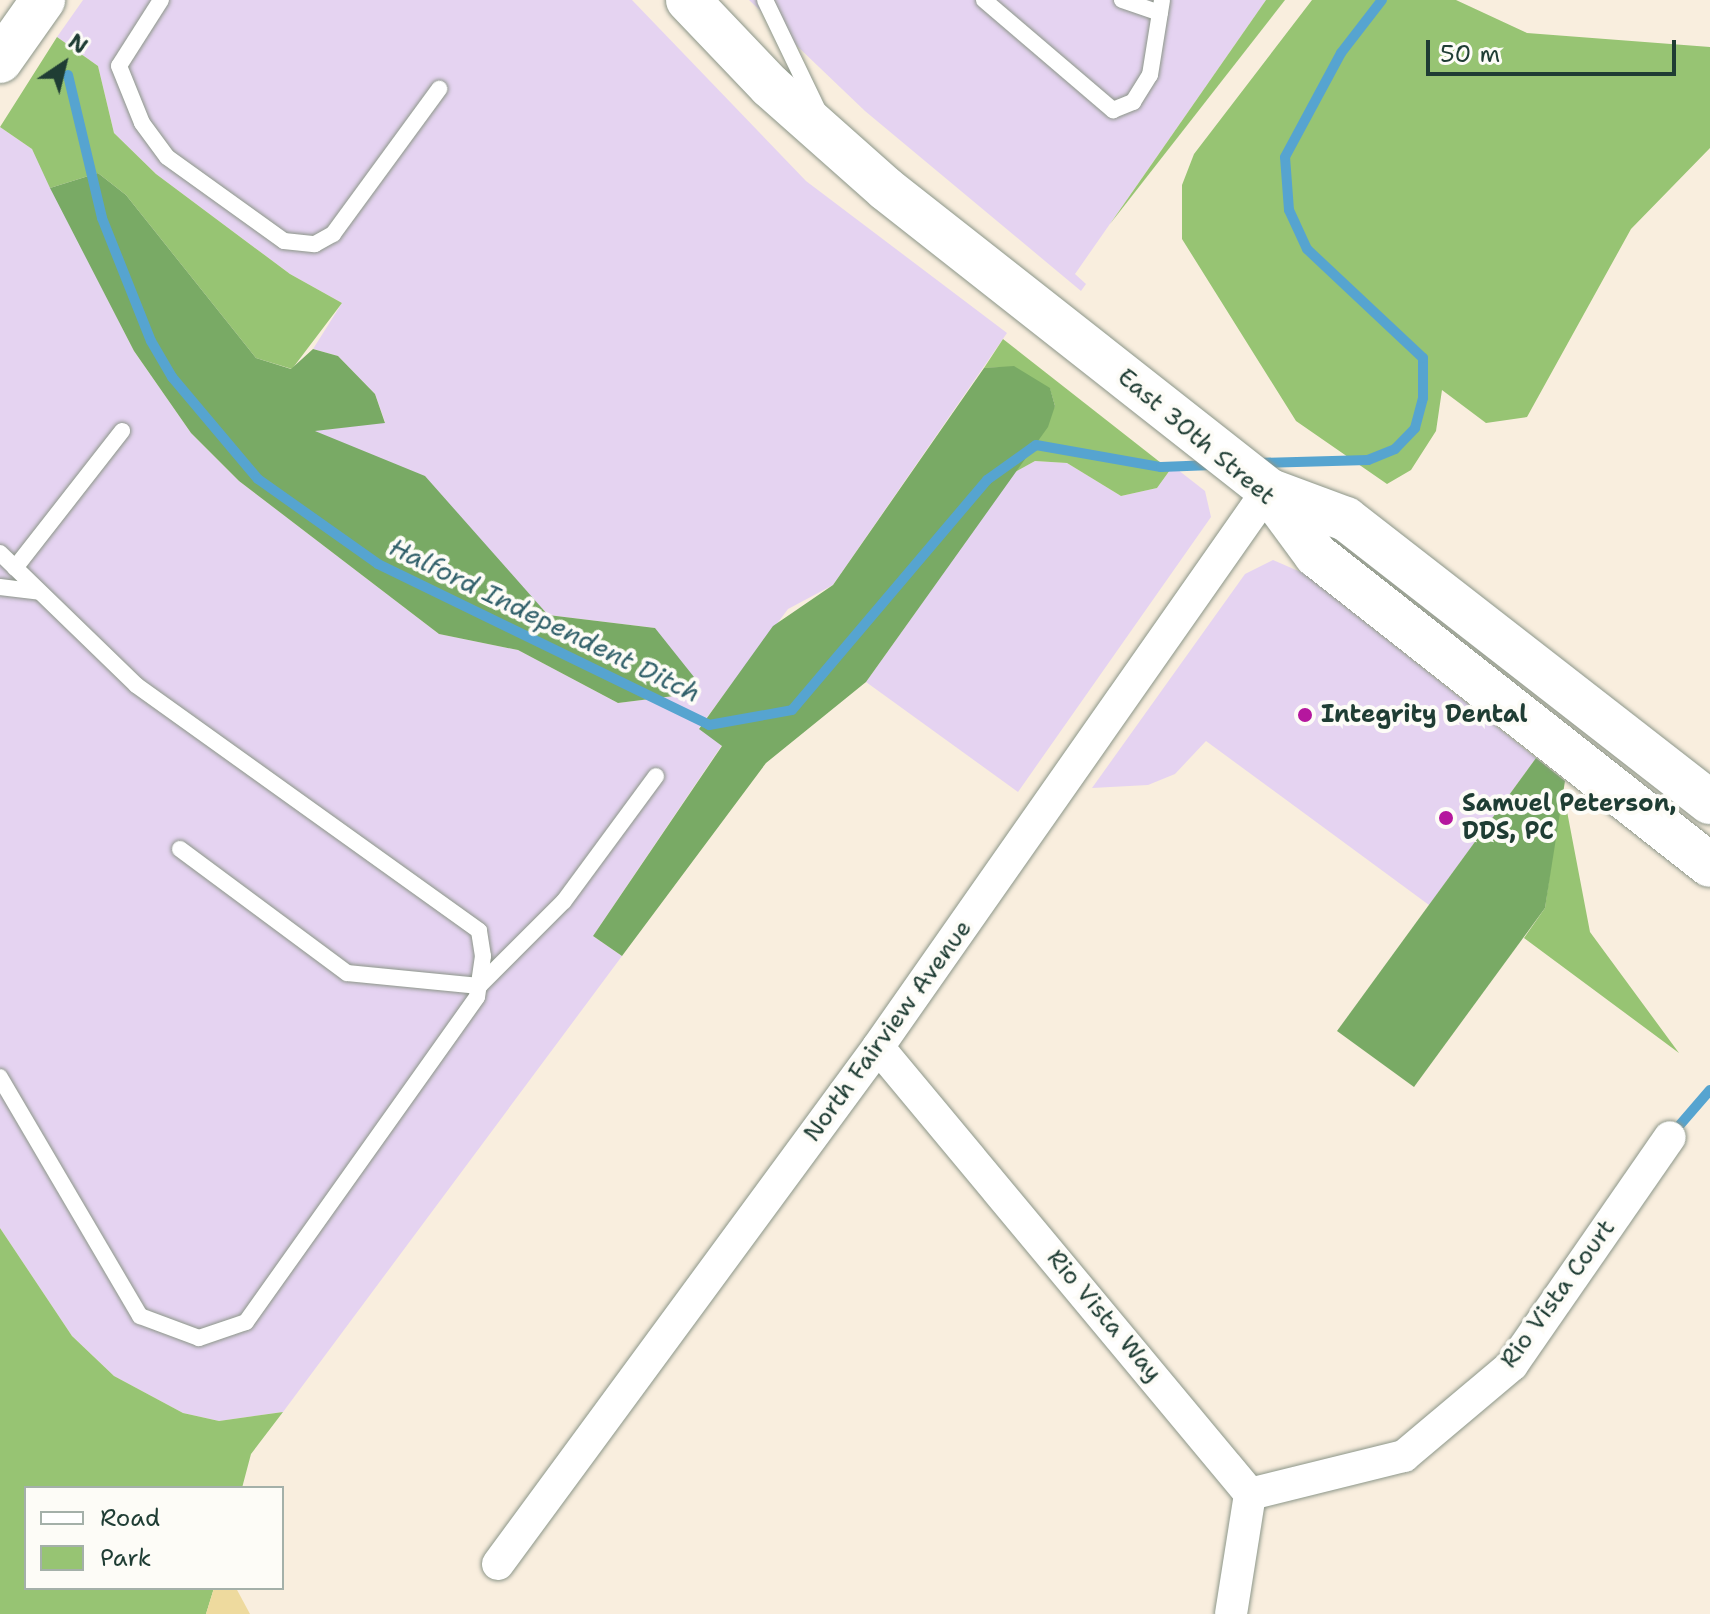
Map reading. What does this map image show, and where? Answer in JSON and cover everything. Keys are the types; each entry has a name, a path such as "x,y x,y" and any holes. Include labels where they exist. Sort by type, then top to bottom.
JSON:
{"main road":[{"path":"0,61 43,0"},
{"name":"East 30th Street","path":"688,0 831,141 1268,490 1316,555 1710,865"},
{"path":"1268,490 1346,519 1710,802"}],"street":[{"name":"North Fairview Avenue","path":"498,1564 878,1047 1268,490"},
{"name":"Rio Vista Way","path":"878,1047 1250,1494"},
{"name":"Rio Vista Court","path":"1250,1494 1404,1456 1512,1365 1670,1137"},
{"path":"1231,1614 1250,1494"}],"lane":[{"path":"161,0 119,66 142,123 167,157 284,241 315,244 333,234 439,89"},
{"path":"765,0 831,141"},
{"path":"984,0 1113,110 1133,102 1146,84 1161,7 1122,0"},
{"path":"15,568 122,431"},
{"path":"0,553 136,685 479,931 479,986"},
{"path":"0,587 38,592"},
{"path":"0,1077 140,1316 199,1338 246,1322 479,986 564,901 656,776"},
{"path":"180,849 347,973 479,986"}],"shaded area":[{"path":"83,0 632,0 806,181 1007,333 833,585 788,609 699,728 722,745 593,936 622,956 283,1412 219,1421 183,1413 114,1376 72,1336 0,1228 0,127 32,149 134,351 191,433 239,481 439,634 518,650 618,703 682,695 655,628 548,615 476,536 359,451 313,431 385,422 375,394 338,356 313,349 342,303 290,274 156,174 114,133 98,66 57,37"},
{"path":"749,0 1266,0 1075,274 1086,284 1081,291 865,111"},
{"path":"1035,461 1067,463 1121,496 1157,488 1173,466 1205,491 1211,517 1018,792 866,682 1015,472"},
{"path":"1273,560 1303,573 1536,758 1429,905 1206,741 1175,774 1148,785 1092,788 1245,574"}],"green space":[{"path":"1266,0 1285,0 1110,224"},
{"path":"1312,0 1456,0 1527,33 1710,47 1710,148 1631,229 1527,417 1486,423 1442,390 1436,431 1411,470 1387,484 1296,421 1182,239 1182,185 1194,154"},
{"path":"57,37 98,66 114,133 156,174 290,274 342,303 292,369 256,358 126,195 98,173 50,188 32,149 0,127"},
{"path":"98,173 126,195 256,358 291,369 313,349 338,356 375,394 385,423 315,431 425,476 548,615 655,628 694,677 682,695 618,703 518,650 439,634 239,481 191,433 134,351 50,188"},
{"path":"1003,339 1170,470 1157,488 1121,496 1067,463 1035,461 1015,472 1055,406 1050,389 1014,367 984,368"},
{"path":"1014,366 1050,388 1055,406 1048,427 866,682 766,763 622,956 593,936 722,746 699,729 773,626 833,585 984,368"},
{"path":"1536,758 1565,781 1545,908 1414,1087 1337,1031"},
{"path":"1562,785 1590,932 1679,1053 1524,938 1545,908"},
{"path":"0,1228 72,1336 114,1376 183,1413 219,1421 283,1412 251,1454 243,1486 24,1486 24,1590 213,1590 206,1614 0,1614"}],"sand":[{"path":"213,1590 237,1590 250,1614 206,1614"}],"waterway":[{"name":"Halford Independent Ditch","path":"1256,463 1368,460 1395,449 1415,428 1423,398 1423,358 1307,249 1289,210 1285,157 1341,53 1382,0"},
{"name":"Halford Independent Ditch","path":"68,75 102,218 151,341 172,377 258,479 378,564 709,725 792,710 987,480 1036,445 1161,467 1212,465"},
{"path":"1672,1134 1710,1090"}],"place":[{"name":"Integrity Dental","path":"1305,715"},
{"name":"Samuel Peterson, DDS, PC","path":"1446,818"}]}
